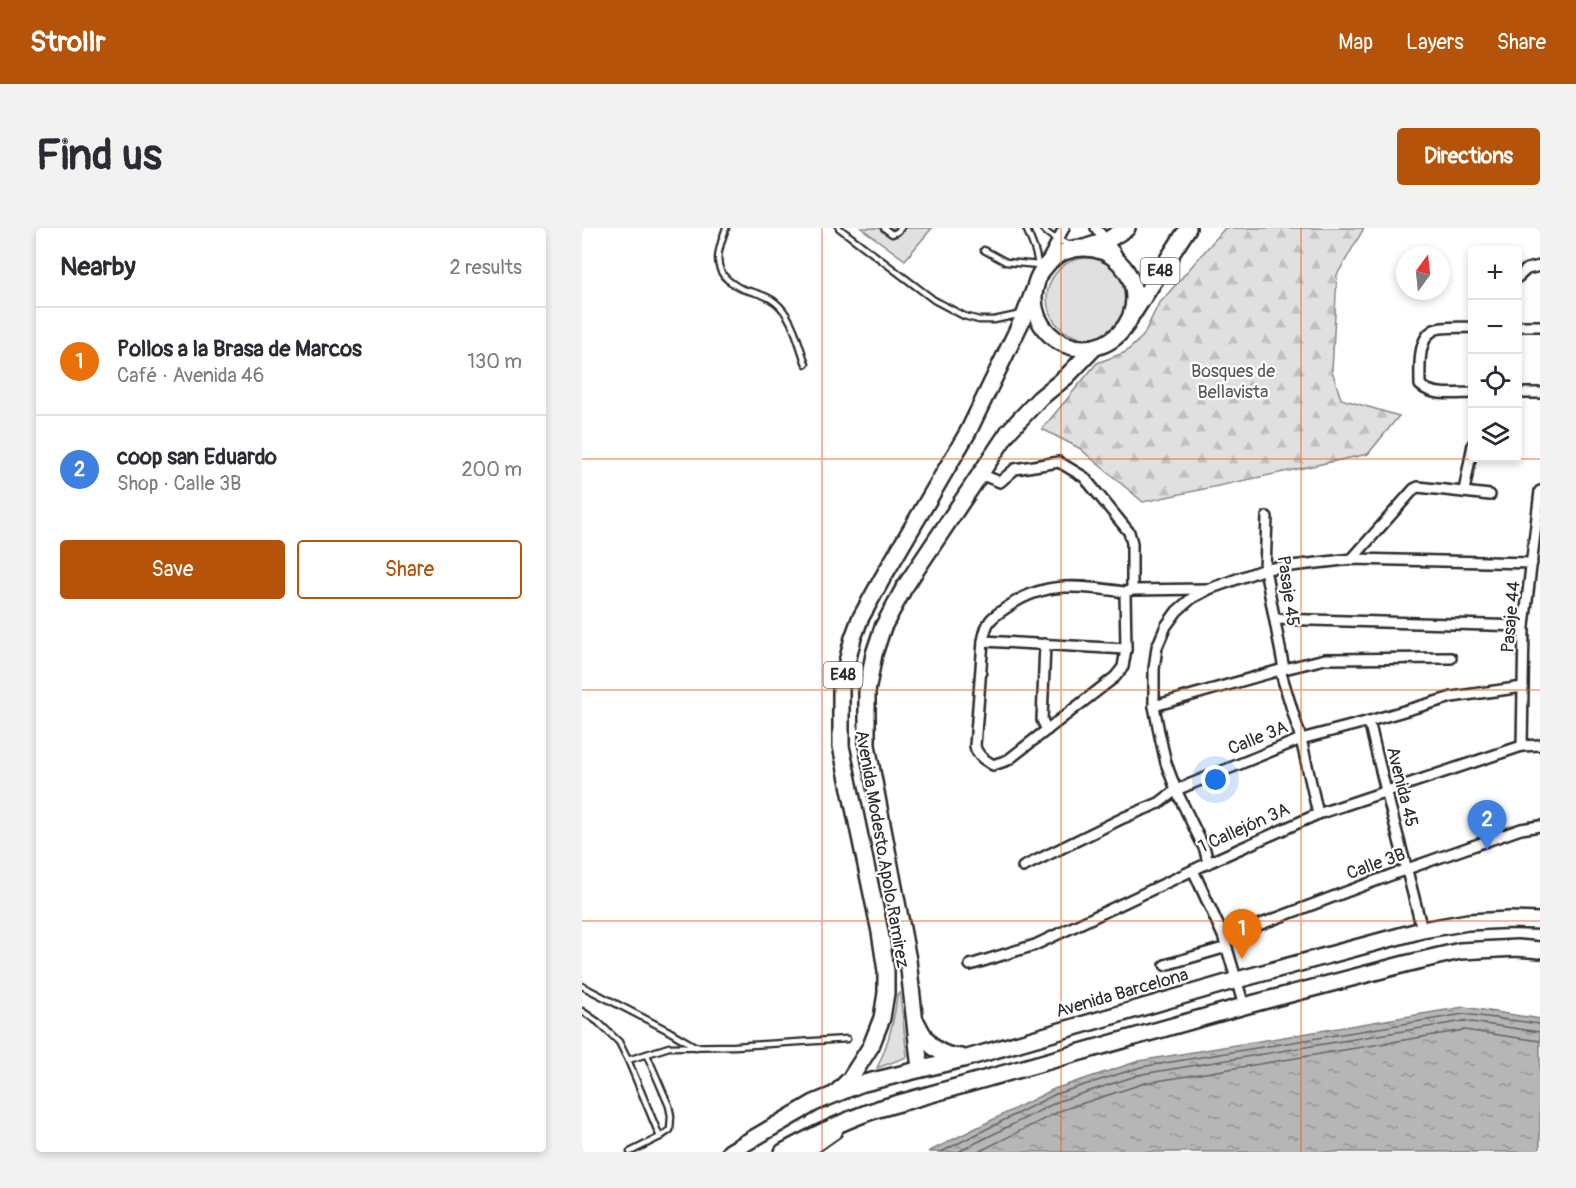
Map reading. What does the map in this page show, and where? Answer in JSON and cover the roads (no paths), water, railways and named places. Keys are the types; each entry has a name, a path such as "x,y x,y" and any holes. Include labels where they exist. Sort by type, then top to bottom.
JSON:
{"main road":[{"name":"E48","path":"1039,274 1053,259 1065,251 1106,241 1127,228"},
{"name":"E48","path":"1095,347 1111,341 1124,330 1188,228"},
{"name":"E48","path":"1082,248 1100,250 1114,258 1125,269 1133,283 1135,299 1132,315"},
{"name":"Avenida Modesto Apolo Ramirez","path":"836,1093 850,1079 871,1046 882,1018 886,993 886,971 880,932 841,746 841,686 860,618 968,432 1025,314 1039,274"},
{"path":"1039,274 1034,302 1038,318 1048,333 1062,343 1078,348 1095,347"},
{"name":"Avenida Modesto Apolo Ramirez","path":"920,1069 908,960 867,745 867,692 874,654 883,627 904,588 1009,431 1039,399 1066,377 1095,347"},
{"name":"Avenida Barcelona","path":"730,1152 814,1103 860,1084 967,1058 1237,980 1422,930 1468,922 1540,921"},
{"path":"783,1152 809,1137 854,1117 916,1097 1244,1006 1460,951 1517,948 1540,950"},
{"path":"914,1017 930,1044 939,1052 967,1058"},
{"path":"806,1152 854,1117"}],"street":[{"path":"1039,274 1064,228"},
{"path":"1096,228 1125,269"},
{"path":"1522,273 1527,269 1540,266"},
{"path":"1522,326 1540,326"},
{"path":"1468,327 1435,330 1427,335 1422,350 1420,378 1420,385 1423,388 1444,393 1468,393"},
{"path":"1522,393 1540,393"},
{"path":"980,474 1000,482 1015,469 1059,462 1084,477 1129,532 1132,543 1128,591 1124,667 1115,677 1008,760 993,765 977,752 975,746 983,641 986,625 993,616 1018,599 1054,587 1083,586 1128,591 1209,589"},
{"path":"1464,491 1470,462"},
{"path":"1352,559 1414,489 1464,491 1490,495"},
{"name":"Pasaje 44","path":"1522,746 1524,626 1540,491"},
{"name":"Pasaje 45","path":"1267,518 1265,569 1282,669 1318,813"},
{"path":"1208,863 1205,850 1176,790 1166,763 1154,706 1154,669 1157,647 1166,627 1177,611 1192,598 1209,589 1265,569 1352,559 1532,563"},
{"path":"1275,619 1524,626"},
{"path":"983,641 1126,649"},
{"path":"1045,644 1042,720 1047,730"},
{"path":"1154,706 1325,659 1451,658"},
{"name":"Calle 3A","path":"1023,867 1159,803 1176,790 1300,739 1452,697 1522,687"},
{"name":"Avenida 45","path":"1366,722 1371,729 1422,930"},
{"name":"1 Callejón 3A","path":"970,964 1035,945 1318,813 1522,746 1540,745"},
{"name":"Calle 3B","path":"1166,965 1407,869 1521,829 1540,825"},
{"path":"1193,870 1226,943 1244,1006"}],"lane":[{"path":"726,228 718,252 718,265 723,276 738,288 762,294 776,302 788,317 807,364"},
{"path":"839,228 934,300 964,316 979,321 1025,314"},
{"path":"884,228 892,234 901,228"},
{"path":"984,250 1006,262 1039,274 1036,253 1026,228"},
{"path":"1042,228 1058,241 1082,248"},
{"path":"582,986 696,1047"},
{"path":"582,1011 598,1022 619,1042 660,1137"},
{"path":"628,1060 669,1047 735,1046 847,1039"},
{"path":"630,1152 670,1130 669,1106 647,1055"}],"water":[{"path":"1464,1007 1540,1019 1540,1152 928,1152 1054,1089 1139,1061"}],"place":[{"name":"coop san Eduardo","path":"1487,850"},
{"name":"Pollos a la Brasa de Marcos","path":"1242,959"}],"park label":[{"name":"Bosques de Bellavista","path":"1233,381"}]}
